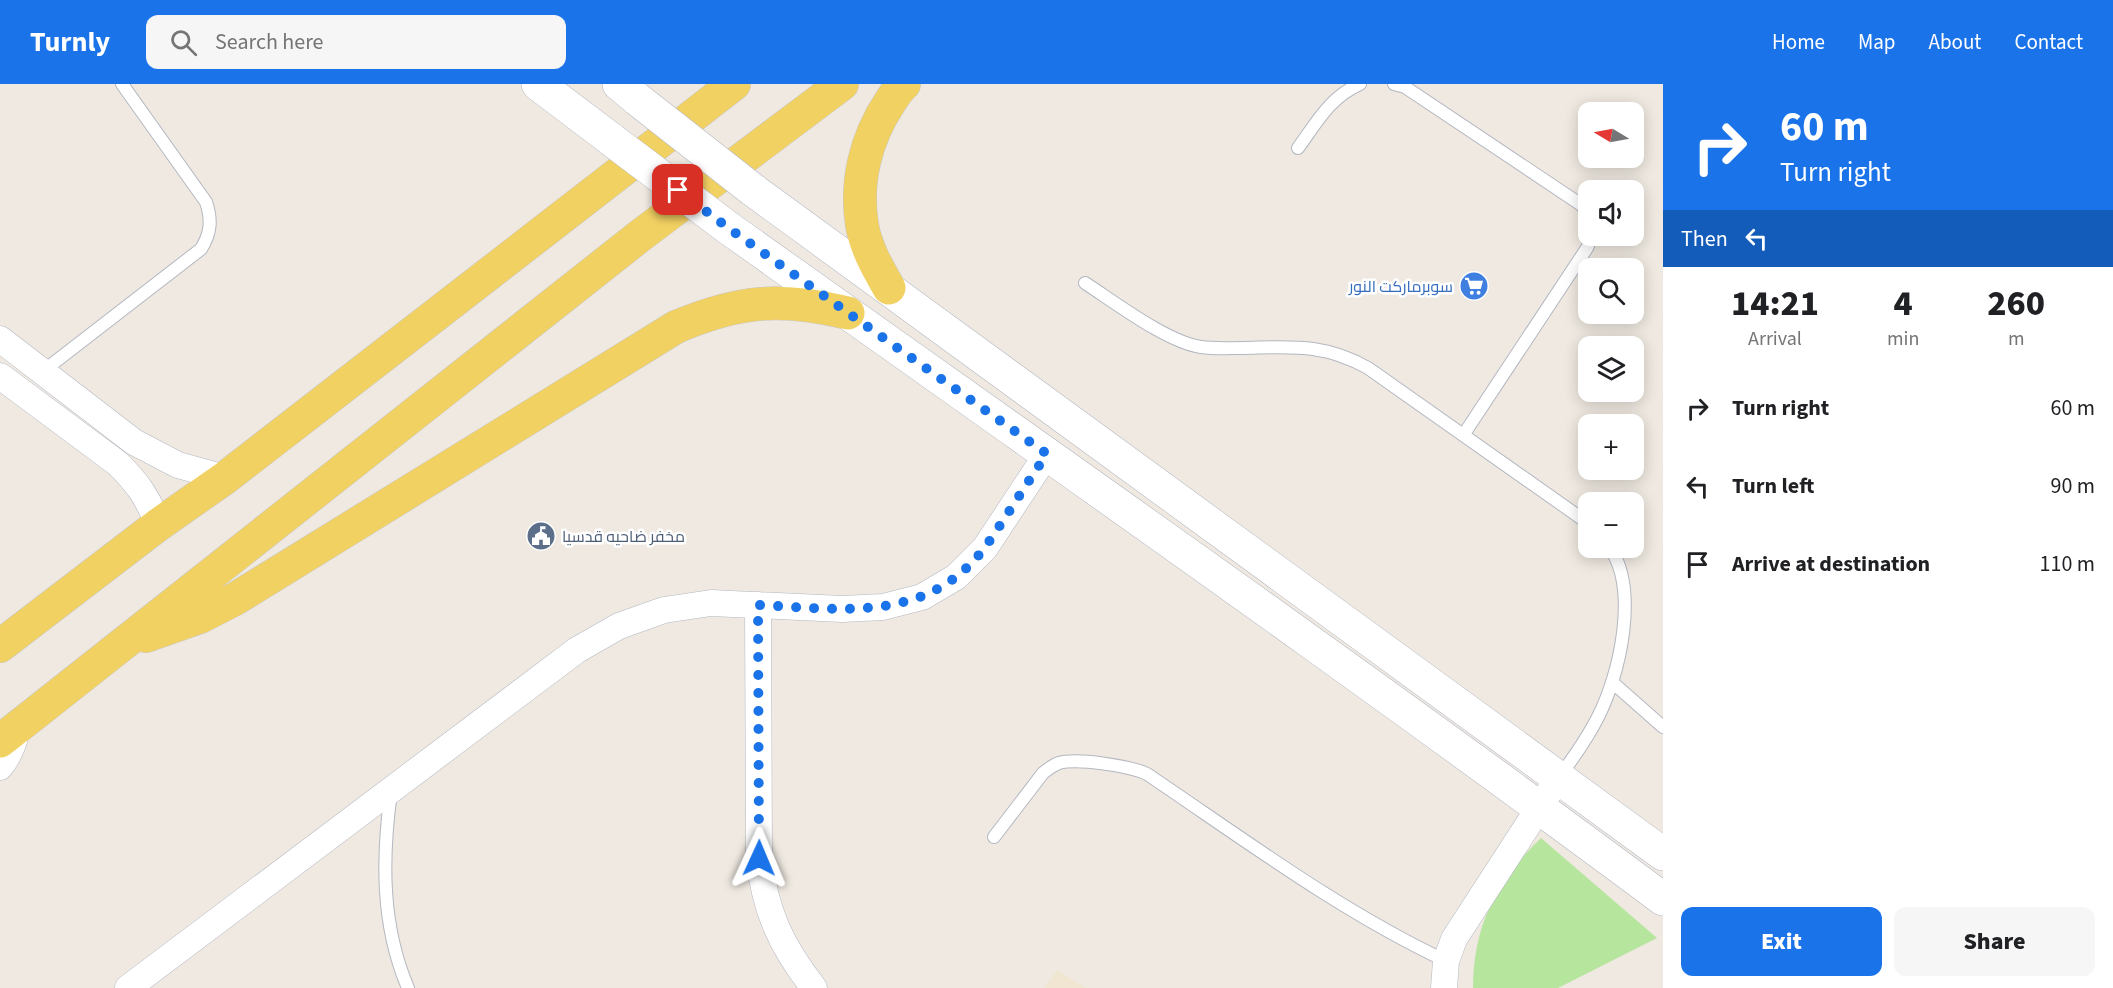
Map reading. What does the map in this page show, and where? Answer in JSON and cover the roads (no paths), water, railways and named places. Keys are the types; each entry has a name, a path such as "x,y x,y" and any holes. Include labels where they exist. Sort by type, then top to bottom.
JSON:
{"main road":[{"path":"538,84 727,227 1540,807 1663,899"},
{"path":"0,646 158,525 225,478 734,84"},
{"path":"9,734 641,235 842,84"},
{"path":"889,288 871,258 862,224 861,189 864,153 879,118 904,84"},
{"path":"628,92 753,190 1663,854"},
{"path":"124,642 162,632 200,617 235,598 676,327 709,313 744,305 767,303 814,305 848,313"}],"street":[{"path":"0,339 134,442 178,465 225,478"},
{"path":"0,376 117,463 131,476 143,491 158,525"},
{"path":"128,988 577,650 619,626 664,610 711,603 843,609 883,608 922,597 956,577 985,548 1047,454"},
{"path":"758,605 759,858 762,886 781,940 795,965 814,988"},
{"path":"0,767 14,744 9,734"},
{"path":"1444,988 1446,961 1454,939 1559,777"}],"lane":[{"path":"42,372 201,249 207,239 210,226 207,202 122,84"},
{"path":"1299,148 1329,105 1344,91 1360,84"},
{"path":"1394,84 1405,87 1578,203"},
{"path":"1464,434 1588,246"},
{"path":"1085,284 1168,335 1190,345 1214,348 1296,346 1342,355 1368,368 1578,516"},
{"path":"1559,777 1581,748 1599,716 1612,682 1620,648 1624,614 1624,584 1617,558"},
{"path":"1612,682 1663,727"},
{"path":"994,837 1043,773 1058,764 1067,762 1115,765 1137,770 1353,912 1383,930 1446,961"},
{"path":"391,791 385,840 385,889 392,938 408,988"}],"place":[{"name":"سوبرماركت النور","path":"1474,286"},
{"name":"مخفر ضاحيه قدسيا","path":"541,536"}]}
